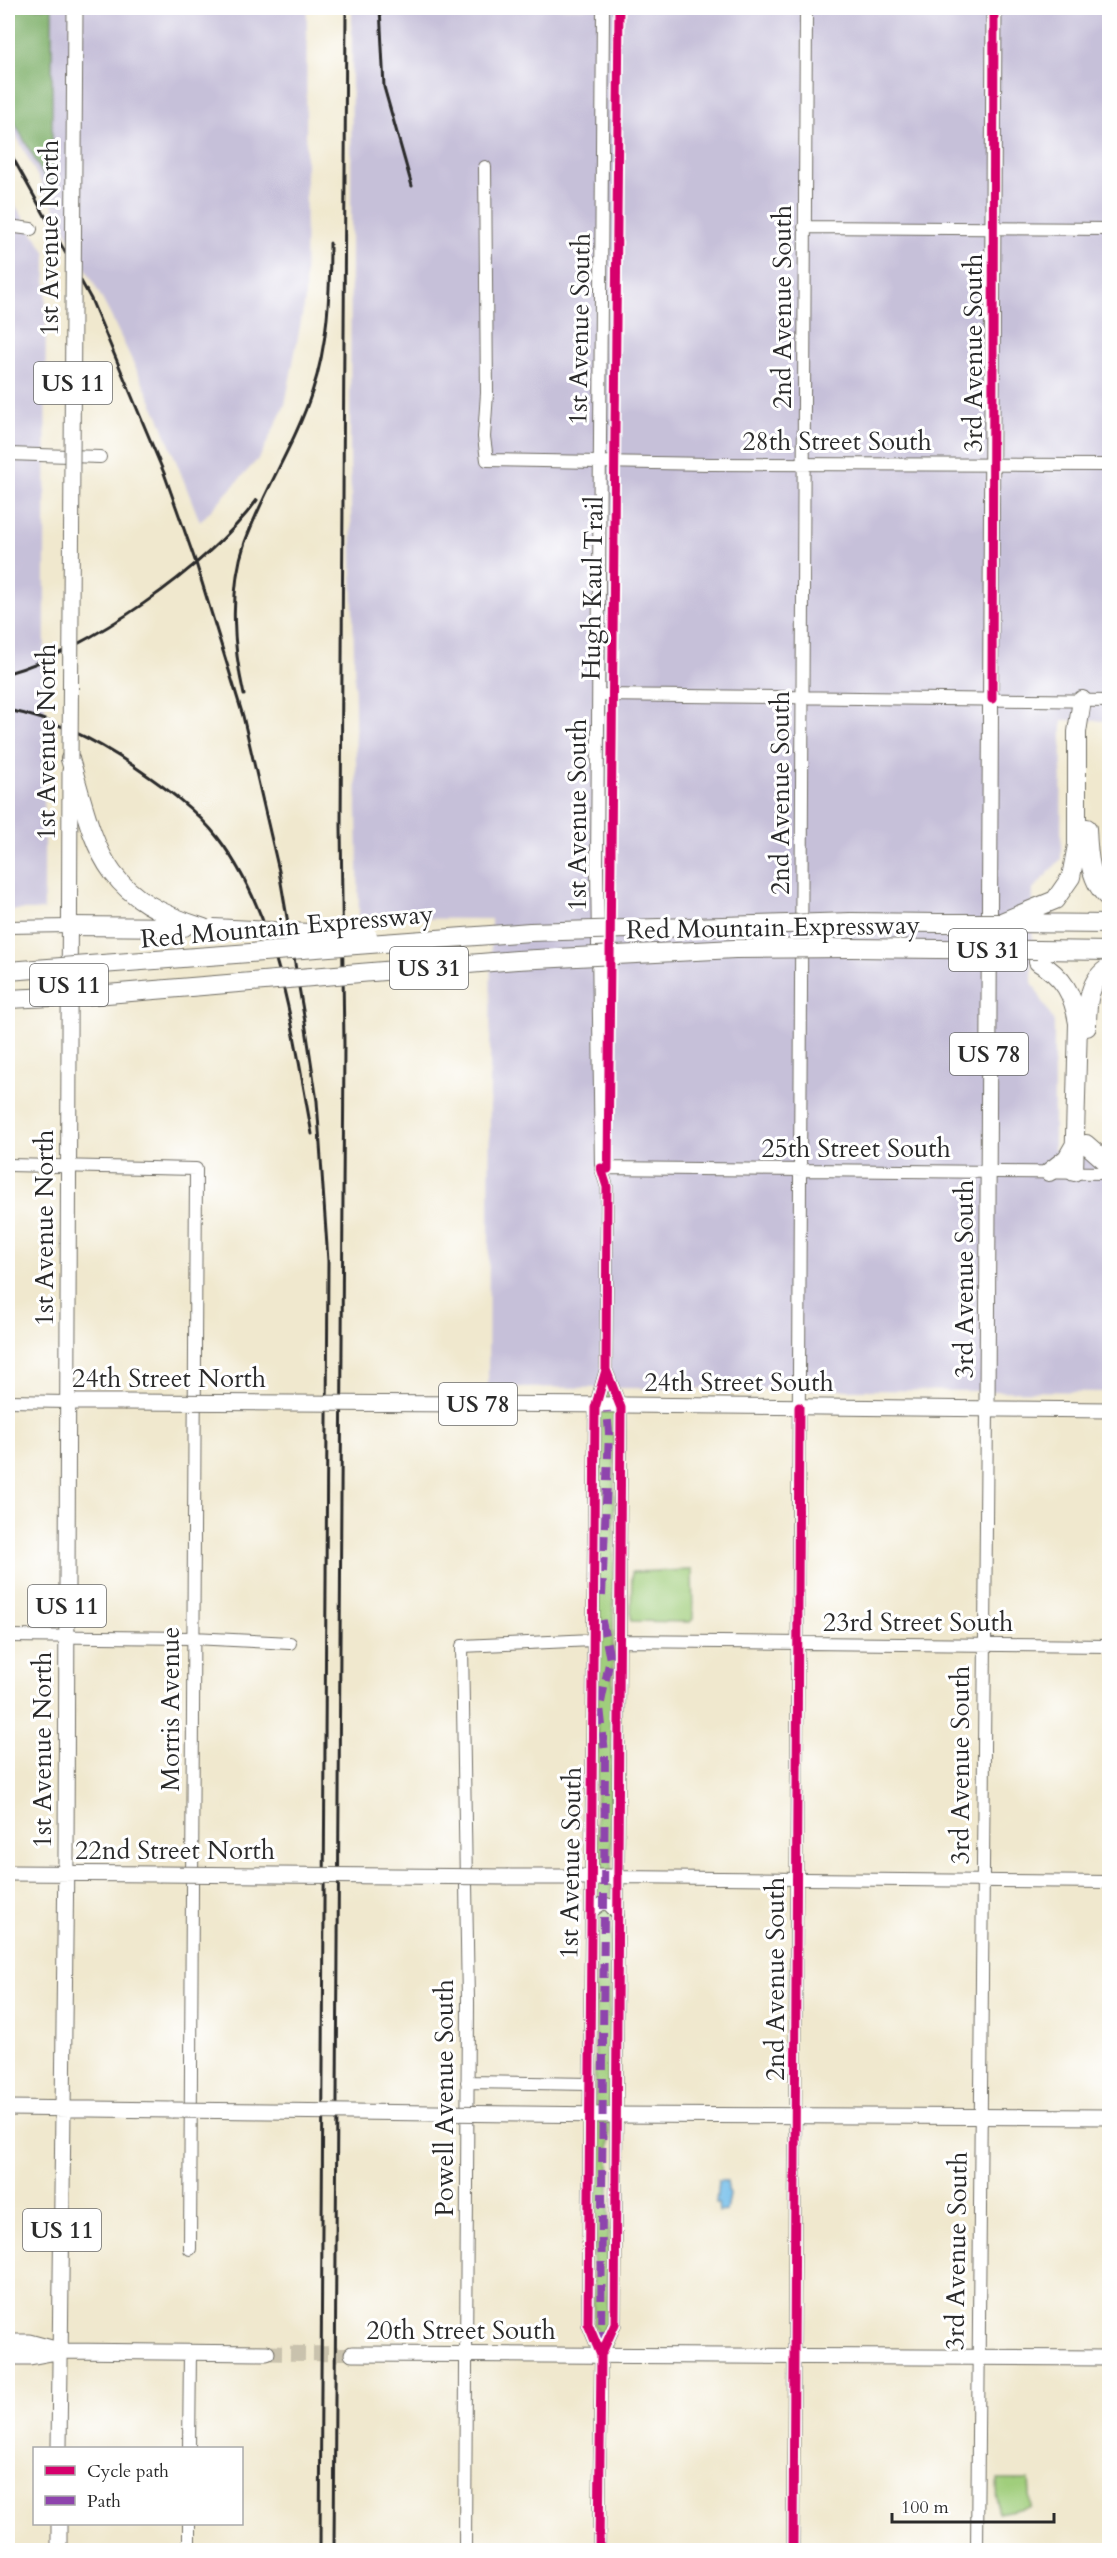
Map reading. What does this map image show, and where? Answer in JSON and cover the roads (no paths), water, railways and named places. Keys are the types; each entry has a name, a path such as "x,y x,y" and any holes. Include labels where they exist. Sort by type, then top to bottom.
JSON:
{"highway":[{"path":"1082,700 1088,736 1088,847 1100,892 1110,899"},
{"path":"1039,916 1065,889 1075,860 1077,732 1082,700"},
{"path":"70,759 76,803 102,858 126,890 154,910 208,928"},
{"name":"Red Mountain Expressway","path":"8,971 530,932 851,922 999,923 1039,916"},
{"name":"US 31","path":"1039,916 1110,924"},
{"path":"69,926 208,928 441,939"},
{"name":"Red Mountain Expressway","path":"8,999 94,995 517,960 735,949 859,949 884,956 938,954 1038,956"},
{"name":"US 31","path":"1038,956 1110,951"},
{"path":"1038,956 1067,985 1075,1002 1078,1023 1080,1144 1049,1172"},
{"path":"1079,1173 1090,990 1102,971 1110,967"},
{"path":"1080,1144 1110,1165"}],"main road":[{"name":"1st Avenue North","path":"70,759 75,8"},
{"name":"3rd Avenue South","path":"987,1408 994,8"},
{"name":"1st Avenue North","path":"59,2447 62,2350 67,1637 69,926 76,803"},
{"name":"24th Street North","path":"67,1402 331,1403"},
{"name":"24th Street South","path":"331,1403 1110,1410"},
{"name":"22nd Street North","path":"8,1873 618,1877"},
{"path":"8,2108 613,2115 1110,2117"},
{"path":"8,2342 29,2342 62,2350"},
{"path":"8,2357 30,2357 62,2350 267,2353"},
{"name":"20th Street South","path":"352,2354 1110,2358"},
{"path":"59,2525 59,2550"}],"street":[{"name":"1st Avenue South","path":"599,2550 601,2355 588,2324 595,1408 606,1370 607,1187 602,1168 597,868 603,8"},
{"name":"2nd Avenue South","path":"793,2550 802,1170 806,8"},
{"name":"28th Street South","path":"485,167 487,393 484,437 487,460 1110,465"},
{"path":"8,226 31,229"},
{"path":"804,227 1110,229"},
{"path":"8,454 100,457"},
{"path":"600,695 1110,700"},
{"path":"8,927 69,926"},
{"path":"8,1165 68,1166"},
{"name":"Morris Avenue","path":"68,1166 196,1169 190,2249"},
{"name":"25th Street South","path":"602,1168 1110,1173"},
{"name":"1st Avenue South","path":"601,2355 615,2324 613,2115 618,1915 621,1408 606,1370"},
{"name":"24th Street North","path":"8,1401 67,1402"},
{"name":"3rd Avenue South","path":"977,2550 987,1408"},
{"path":"8,1636 193,1638 290,1643"},
{"name":"Powell Avenue South","path":"465,2550 467,2082 462,1647 592,1640"},
{"name":"23rd Street South","path":"619,1641 1110,1646"},
{"path":"618,1877 1110,1882"},
{"path":"591,1912 603,1903 609,1905 618,1915"},
{"path":"467,2082 590,2084"},
{"path":"189,2351 189,2447"},
{"path":"189,2525 189,2550"}],"water":[{"path":"718,2181 727,2181 729,2195 726,2211 719,2212 718,2203 716,2203"}],"tunnel":[{"path":"267,2353 338,2354"},
{"path":"338,2354 352,2354"}],"railway":[{"path":"334,2550 344,1044 341,826 346,8"},
{"path":"380,8 384,87 412,186"},
{"path":"8,149 91,299 164,473 196,563 243,716 279,871 317,1101 328,1261 320,2550"},
{"path":"244,695 237,657 234,618 240,560 261,504 312,392 325,337 330,243"},
{"path":"8,673 73,646 144,603 209,552 257,500"},
{"path":"8,710 58,725 105,748 179,799 200,817 218,838 239,870 257,905 270,942 291,1018 312,1134"}]}
